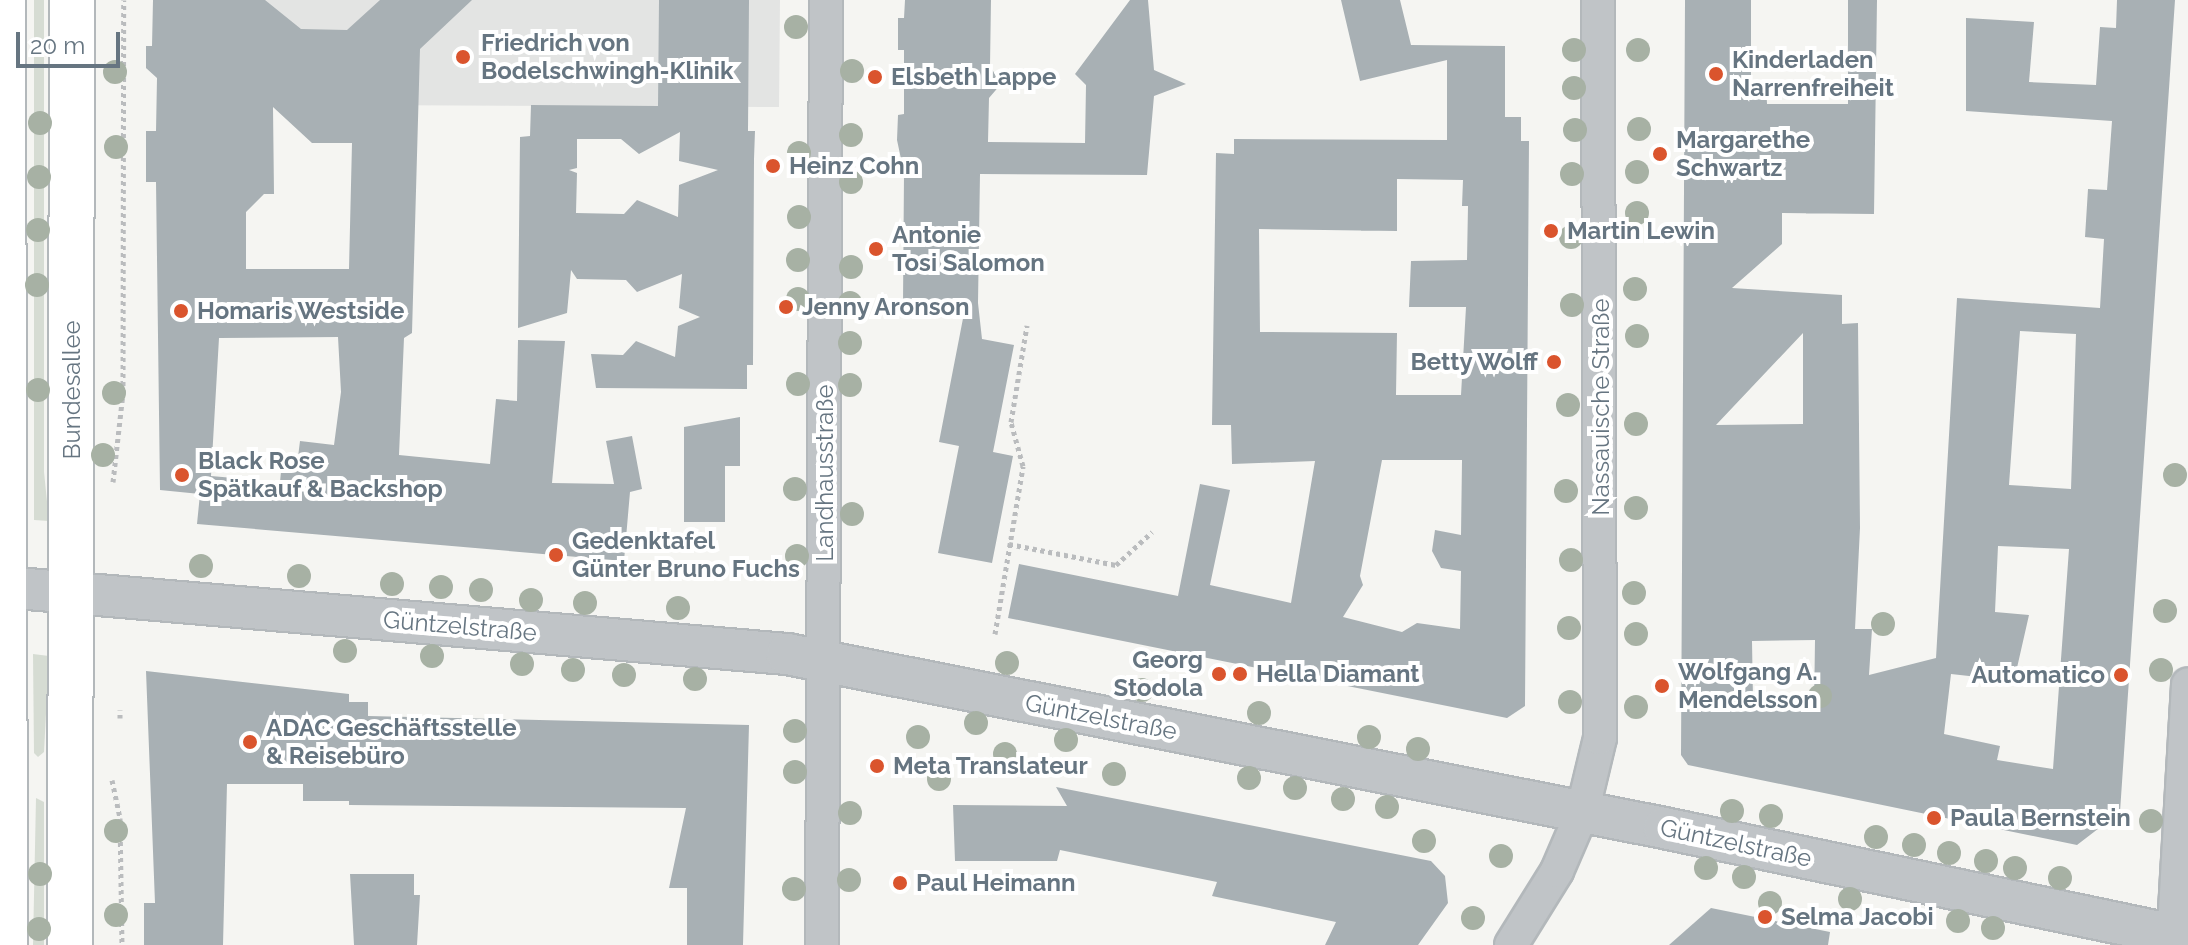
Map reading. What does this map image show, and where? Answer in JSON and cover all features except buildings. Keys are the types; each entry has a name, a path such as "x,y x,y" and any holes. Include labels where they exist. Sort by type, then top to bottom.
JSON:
{"main road":[{"path":"3,0 5,945"},
{"name":"Bundesallee","path":"70,945 90,775 73,592 72,0"},
{"path":"5,780 90,775"}],"street":[{"name":"Landhausstraße","path":"822,945 826,0"},
{"name":"Nassauische Straße","path":"1511,945 1552,883 1582,813 1600,738 1598,0"},
{"name":"Güntzelstraße","path":"3,586 787,654 1582,813 2178,940"},
{"path":"2178,940 2188,684"}],"path":[{"path":"111,499 123,393 124,0"},
{"path":"995,634 1023,466 1011,422 1027,325"},
{"path":"1009,544 1116,565 1152,532"},
{"path":"120,710 120,718"},
{"path":"90,775 120,818 122,945"}],"shaded area":[{"path":"34,0 44,0 44,472 49,521 34,520"},
{"name":"Friedrich von Bodelschwingh-Klinik","path":"153,0 780,0 779,107 157,104 157,74 146,68 146,46 157,46"},
{"path":"33,654 49,656 44,752 38,757 34,753"},
{"path":"36,798 44,802 44,945 33,945"}],"place":[{"name":"Friedrich von Bodelschwingh-Klinik","path":"463,57"},
{"name":"Kinderladen Narrenfreiheit","path":"1716,74"},
{"name":"Elsbeth Lappe","path":"875,77"},
{"name":"Margarethe Schwartz","path":"1660,154"},
{"name":"Heinz Cohn","path":"773,166"},
{"name":"Martin Lewin","path":"1551,231"},
{"name":"Antonie Tosi Salomon","path":"876,249"},
{"name":"Jenny Aronson","path":"786,307"},
{"name":"Homaris Westside","path":"181,311"},
{"name":"Betty Wolff","path":"1554,362"},
{"name":"Black Rose Spätkauf & Backshop","path":"182,475"},
{"name":"Gedenktafel Günter Bruno Fuchs","path":"556,555"},
{"name":"Georg Stodola","path":"1219,674"},
{"name":"Hella Diamant","path":"1240,674"},
{"name":"Automatico","path":"2121,675"},
{"name":"Wolfgang A. Mendelsson","path":"1662,686"},
{"name":"ADAC Geschäftsstelle & Reisebüro","path":"250,742"},
{"name":"Meta Translateur","path":"877,766"},
{"name":"Paula Bernstein","path":"1934,818"},
{"name":"Paul Heimann","path":"900,883"},
{"name":"Selma Jacobi","path":"1765,917"}]}
